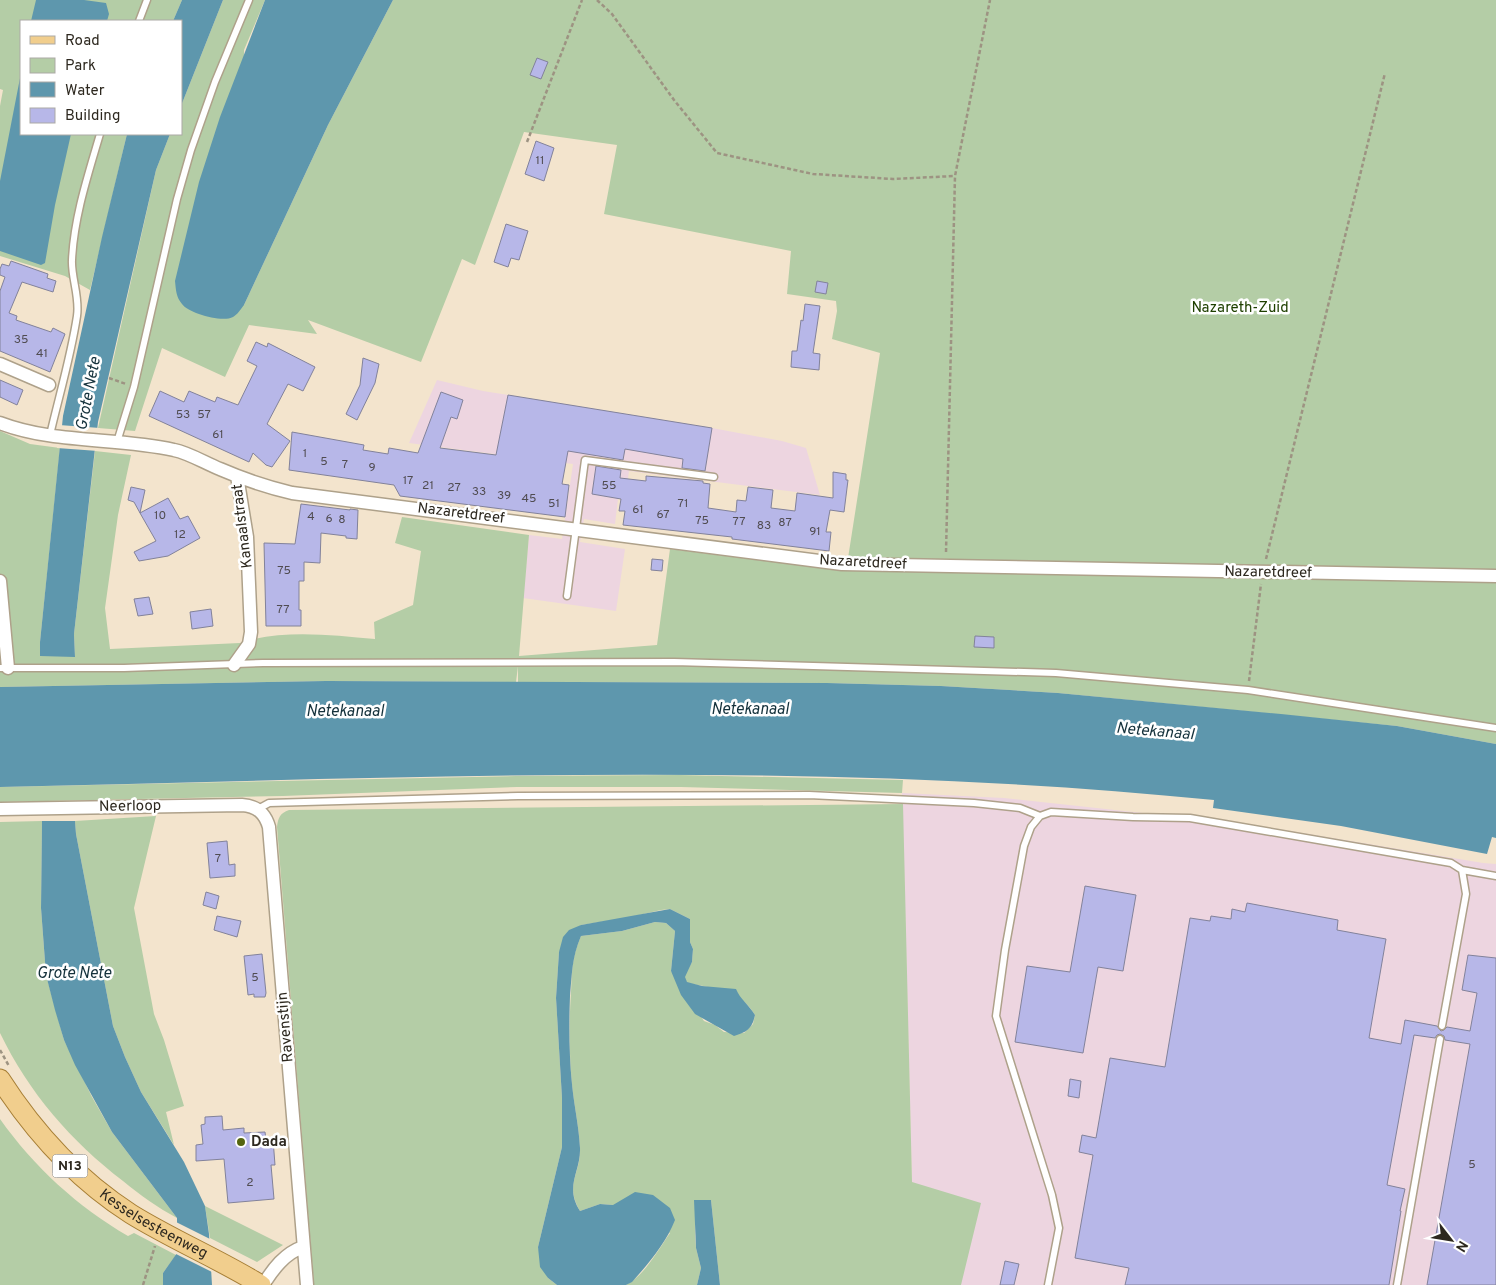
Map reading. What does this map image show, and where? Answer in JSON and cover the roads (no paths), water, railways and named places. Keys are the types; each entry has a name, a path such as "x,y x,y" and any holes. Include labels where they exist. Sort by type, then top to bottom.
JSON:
{"main road":[{"name":"Kesselsesteenweg","path":"6,1075 13,1099 40,1133 82,1176 132,1214 235,1268 262,1285"}],"street":[{"path":"0,364 49,385"},
{"name":"Kanaalstraat","path":"0,423 21,430 53,436 176,450 237,476 247,537 251,632 249,644 234,664"},
{"name":"Nazaretdreef","path":"237,476 270,488 292,493 842,564 1496,576"},
{"path":"0,582 4,668"},
{"name":"Neerloop","path":"0,809 242,804 258,809"},
{"name":"Ravenstijn","path":"258,809 264,815 269,827 307,1285"},
{"path":"262,1285 272,1271 287,1256 303,1247"}],"lane":[{"path":"139,20 147,0"},
{"path":"117,442 134,388 177,199 191,150 215,82 249,0"},
{"path":"53,436 77,315 76,288 72,262 76,224 100,135"},
{"path":"567,596 584,460 714,477"},
{"path":"4,668 124,668 272,663 674,662 1056,673 1248,690 1496,728"},
{"path":"258,809 269,803 489,797 808,795 974,802 1020,808 1040,816"},
{"path":"1048,1285 1060,1228 1052,1195 996,1016 1002,969 1024,846 1031,827 1040,816 1051,812 1190,818 1451,863 1462,870 1496,876"},
{"path":"1442,1026 1466,894 1462,870"},
{"path":"1397,1285 1440,1039"}],"water":[{"path":"36,0 84,0 106,3 109,14 107,20 31,20"},
{"path":"182,0 223,0 182,103 182,20 173,20"},
{"path":"265,0 393,0 328,125 244,305 233,317 228,319 214,318 198,314 185,307 177,296 175,281 199,182 220,117"},
{"path":"20,78 20,135 71,135 55,205 45,263 41,265 0,251 0,181"},
{"path":"127,135 170,135 156,170 98,422 74,634 75,657 40,656 63,416 102,237"},
{"name":"Netekanaal","path":"326,681 827,683 941,686 1058,693 1397,726 1496,744 1496,838 1492,837 1487,854 1341,826 1213,808 1214,800 1063,787 911,779 759,775 455,776 0,787 0,687"},
{"name":"Grote Nete","path":"42,821 75,821 113,1026 141,1092 184,1162 205,1206 209,1234 212,1285 163,1285 163,1273 177,1253 177,1218 112,1132 75,1065 64,1040 46,975 41,908"},
{"path":"670,909 690,919 690,942 693,949 692,962 685,977 687,982 702,986 736,989 755,1015 754,1020 748,1029 734,1036 695,1014 681,995 671,971 675,931 666,923 655,922 622,931 581,936 573,965 570,996 571,1073 580,1148 580,1157 573,1186 575,1202 580,1211 600,1204 613,1205 635,1192 653,1195 670,1208 675,1220 662,1245 632,1282 626,1285 557,1285 548,1278 540,1267 538,1247 562,1147 562,1098 556,998 559,952 563,937 569,930 581,925"},
{"path":"694,1200 711,1200 720,1285 697,1285 701,1268 696,1248"}],"place":[{"name":"Dada","path":"241,1142"}],"park label":[{"name":"Nazareth-Zuid","path":"1240,308"}]}
